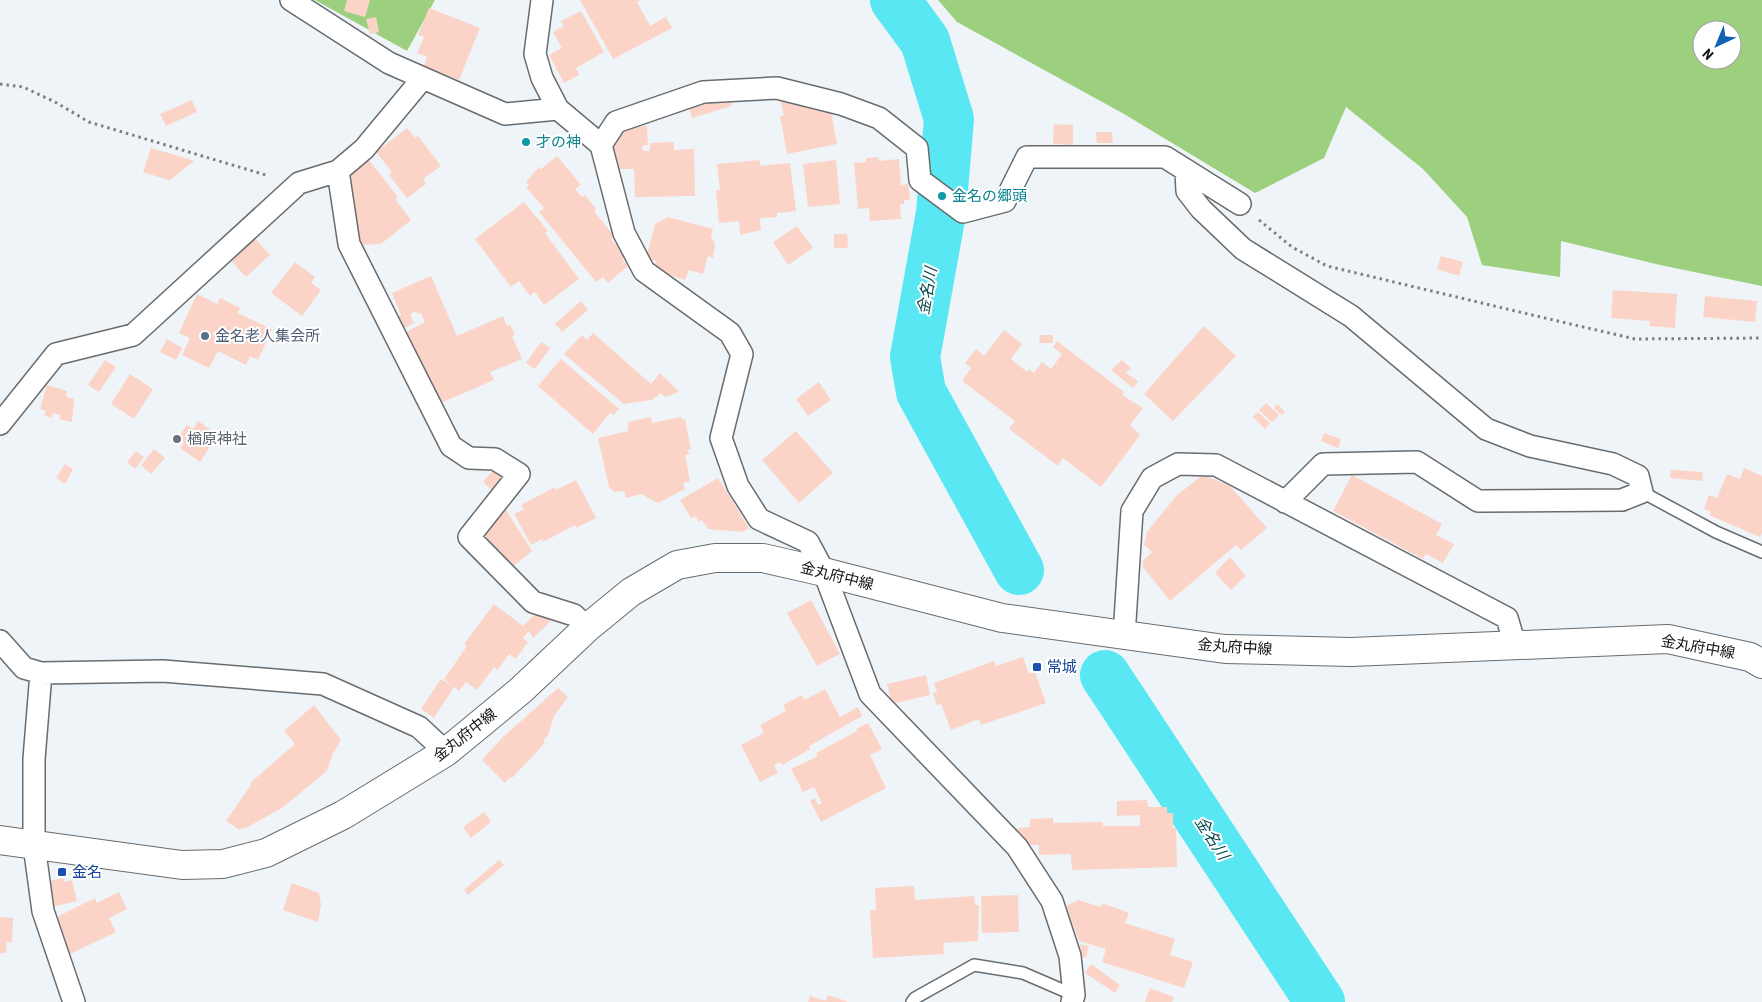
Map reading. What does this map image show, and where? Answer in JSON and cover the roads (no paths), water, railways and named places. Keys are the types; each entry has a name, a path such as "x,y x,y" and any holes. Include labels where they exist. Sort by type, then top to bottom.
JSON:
{"main road":[{"name":"金丸府中線","path":"0,840 182,865 223,864 266,853 343,815 446,752 520,691 587,628 631,592 677,565 715,558 763,558 1002,618 1226,649 1351,652 1668,639 1750,657 1762,664"}],"street":[{"path":"291,0 389,63 505,114 558,109"},
{"path":"542,0 536,54 542,78 558,109 601,145 624,233 644,271 730,333 742,354 721,438 738,486 759,519 808,542 824,572 870,694 1017,847 1052,900 1070,956 1073,999"},
{"path":"0,424 56,354 133,335 299,183 338,171 364,149 423,78"},
{"path":"601,145 616,122 703,92 777,88 841,104 879,118 917,148 920,180 963,212 1005,201 1027,157 1165,157 1186,172 1240,204"},
{"path":"338,171 349,244 451,446 469,458 494,459 519,474 470,537 533,602 574,615 587,628"},
{"path":"1186,172 1187,191 1201,209 1243,249 1352,316 1486,429 1530,446 1613,464 1638,476 1642,492 1622,500 1478,501 1417,462 1323,464 1285,502"},
{"path":"1124,636 1132,511 1152,478 1178,464 1216,466 1507,618 1515,644"},
{"path":"0,640 24,668 41,673 164,670 323,684 419,727 446,752"},
{"path":"41,673 34,759 34,846 43,911 74,1002"}],"lane":[{"path":"1642,492 1716,532 1762,552"},
{"path":"912,1002 915,998 974,965 1023,973 1073,999"}],"waterway":[{"name":"金名川","path":"895,0 925,41 949,119 941,213 915,357 921,392 1019,570"},
{"name":"金名川","path":"1105,675 1320,1002"}],"place":[{"name":"才の神","path":"526,142"},
{"name":"金名の郷頭","path":"942,196"},
{"name":"金名老人集会所","path":"205,336"},
{"name":"楢原神社","path":"177,439"},
{"name":"常城","path":"1037,667"},
{"name":"金名","path":"62,872"}]}
